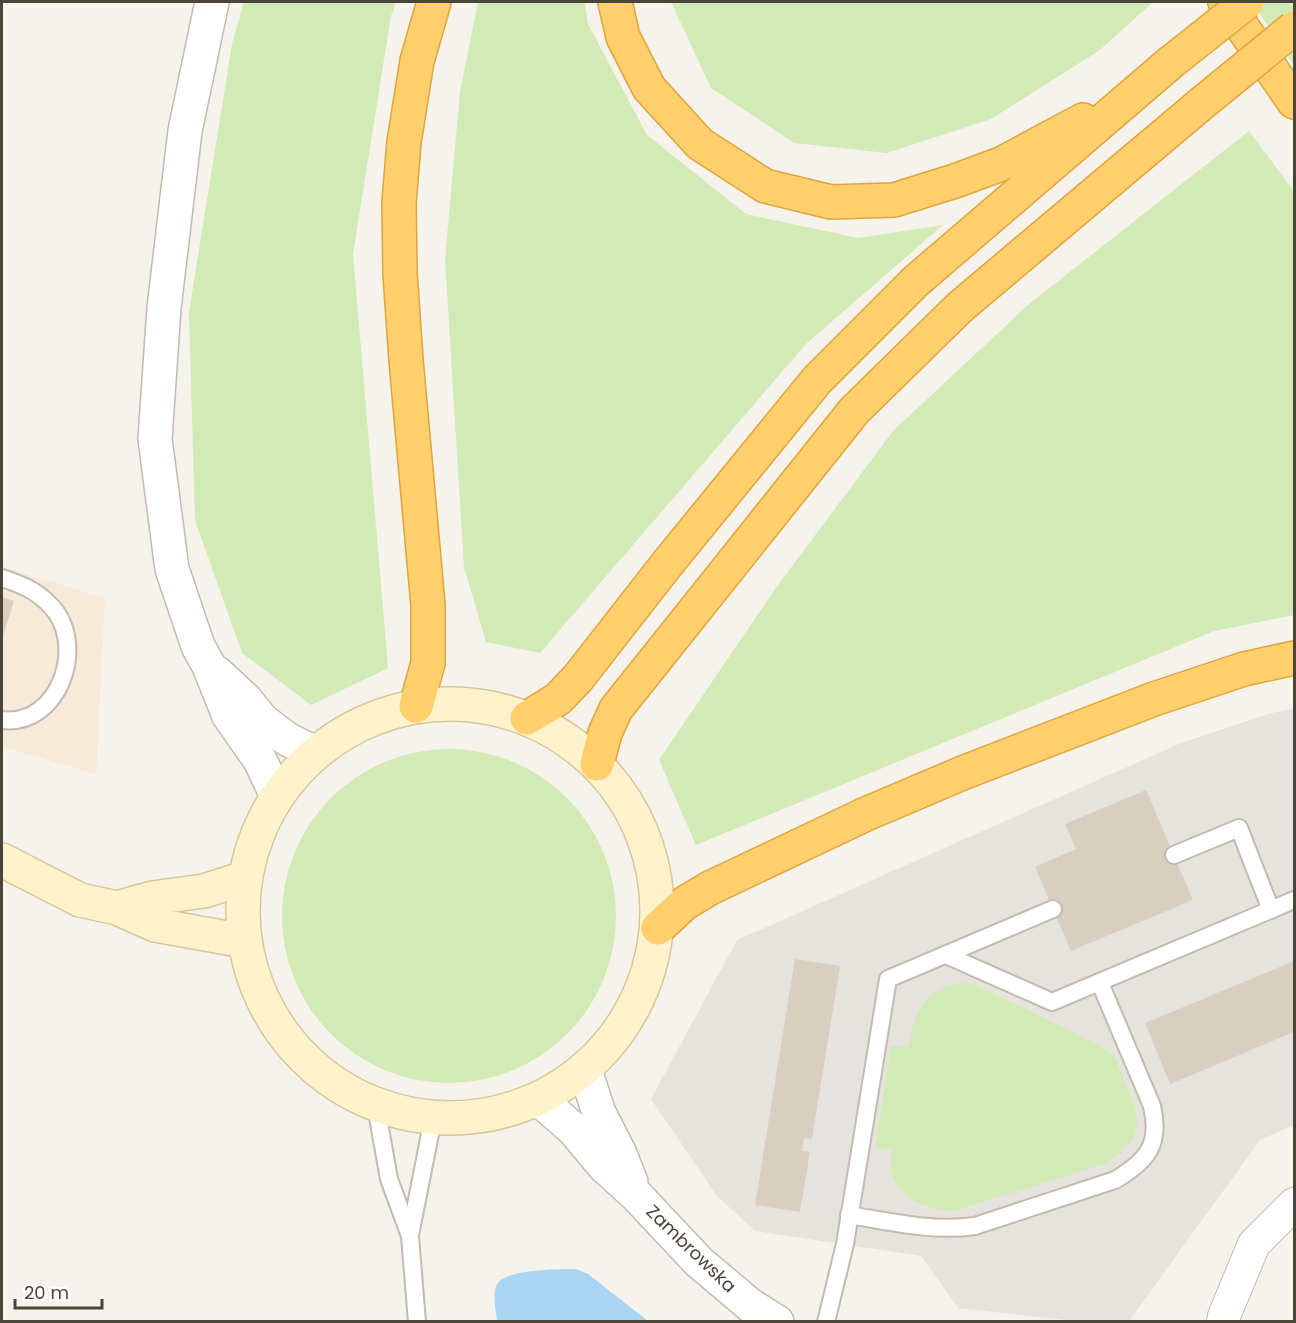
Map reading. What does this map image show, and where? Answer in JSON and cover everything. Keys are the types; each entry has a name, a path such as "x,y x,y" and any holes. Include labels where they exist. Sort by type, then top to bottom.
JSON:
{"highway":[{"path":"417,706 428,663 428,606 406,360 400,273 399,203 404,142 417,61 434,2"},
{"path":"615,2 623,37 649,88 700,144 765,186 831,202 894,200 1001,164 1082,120 1170,63"},
{"path":"1224,2 1294,102"},
{"path":"527,718 558,699 578,678 667,564 817,380 915,281 1170,63 1247,2"},
{"path":"597,764 605,733 616,709 854,411 960,307 1294,28"},
{"path":"658,928 685,903 710,888 866,814 965,772 1154,699 1244,669 1294,658"}],"main road":[{"path":"473,704 527,718 564,738 597,764 620,791 638,823 651,856 657,892 658,928 652,960 637,1001 627,1021 608,1047 585,1070 540,1100 503,1113 465,1119 433,1119 376,1106 337,1086 303,1058 275,1023 255,984 244,941 242,909 245,878 256,835 277,796 315,753 362,722 417,706 473,704"},
{"path":"2,860 80,900 117,908 155,925 244,941"},
{"path":"117,908 152,898 204,891 245,878"}],"street":[{"path":"212,2 185,131 164,308 155,440 172,569 198,646 209,666 229,716 260,760 277,796"},
{"path":"209,666 245,699 262,720 287,739 315,753"},
{"name":"Zambrowska","path":"585,1070 599,1113 620,1154 636,1195"},
{"name":"Zambrowska","path":"540,1100 573,1129 604,1166 636,1195 699,1262 750,1305 777,1322"},
{"path":"1223,1322 1254,1244 1294,1204"}],"lane":[{"path":"2,578 25,586 52,606 67,637 68,657 60,683 52,698 39,712 24,719 2,720"},
{"path":"1174,855 1239,828 1271,910"},
{"path":"946,955 1052,1002 1294,900"},
{"path":"826,1322 849,1215 888,979 1053,909"},
{"path":"849,1215 936,1228 953,1229 975,1226 1115,1180 1135,1168 1148,1153 1154,1137 1155,1120 1152,1106 1101,983"},
{"path":"376,1106 389,1179 410,1236 417,1322"},
{"path":"410,1236 433,1119"}],"shaded area":[{"path":"2,567 105,598 96,774 2,747"},
{"path":"1294,708 1294,1125 1260,1140 1129,1321 1075,1321 958,1308 921,1256 755,1231 717,1196 651,1099 737,940 1181,743 1268,714"},
{"path":"840,1033 860,1037 833,1201 813,1198"}],"green space":[{"path":"244,2 396,2 391,16 353,254 388,668 311,705 242,653 195,520 189,312 232,44"},
{"path":"478,2 585,2 588,24 647,135 746,214 858,238 943,225 806,344 540,653 486,642 464,567 445,259 460,92"},
{"path":"671,2 1153,2 1100,50 991,119 887,153 794,143 711,88"},
{"path":"1252,2 1294,2 1294,65"},
{"path":"1249,131 1294,191 1294,615 1214,631 696,845 659,760 775,589 893,431 1029,304"},
{"path":"433,749 465,749 498,756 528,768 555,787 578,810 597,837 604,852 613,883 616,916 613,949 597,995 578,1022 555,1045 528,1064 498,1076 465,1083 433,1083 400,1076 370,1064 343,1045 320,1022 301,995 289,965 282,932 282,900 289,867 301,837 320,810 343,787 370,768 400,756"},
{"path":"967,983 976,985 1077,1034 1114,1055 1132,1099 1137,1125 1133,1138 1121,1153 1108,1163 953,1211 923,1205 914,1201 899,1188 891,1169 891,1150 875,1147 891,1046 908,1047 919,1012 932,995 941,989"}],"water":[{"path":"576,1269 588,1274 648,1321 497,1321 495,1293 497,1284 502,1279 518,1273"}],"building":[{"path":"2,597 14,601 2,639"},
{"path":"1146,790 1193,900 1071,951 1035,867 1076,849 1065,824"},
{"path":"795,959 840,966 812,1139 804,1138 802,1151 810,1152 800,1212 755,1205"},
{"path":"1294,961 1294,1032 1170,1084 1145,1023"}]}
